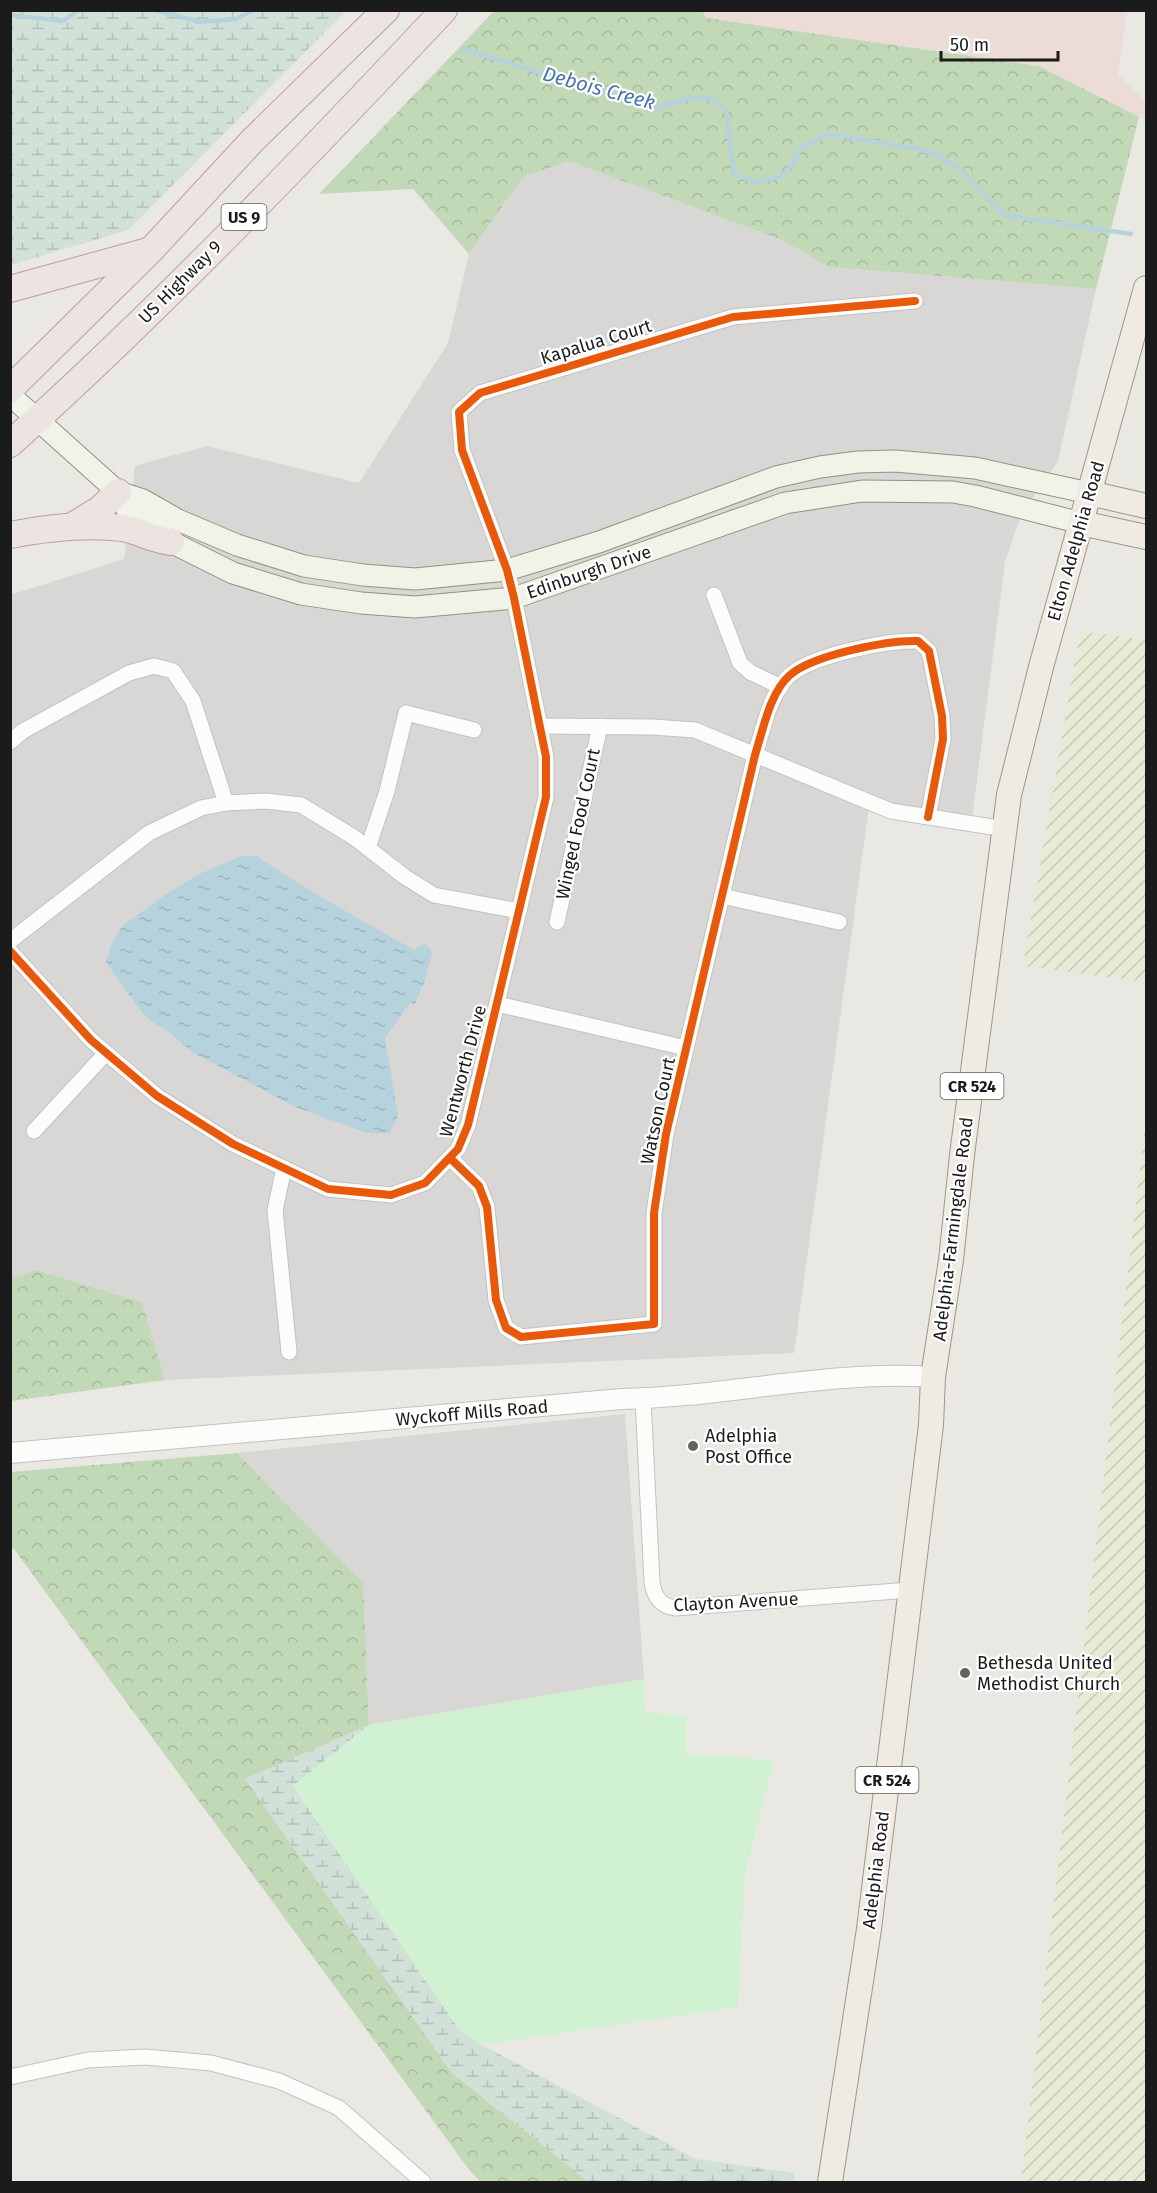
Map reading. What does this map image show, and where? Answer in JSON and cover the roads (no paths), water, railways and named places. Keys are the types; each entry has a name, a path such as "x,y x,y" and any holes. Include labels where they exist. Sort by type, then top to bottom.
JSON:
{"highway":[{"name":"US 9","path":"10,389 152,250 252,141 386,10"},
{"name":"US Highway 9","path":"10,444 193,269 444,10"},
{"path":"10,289 152,250"},
{"path":"74,525 100,509 118,492"},
{"path":"10,535 74,525 122,528 157,540 171,542"}],"main road":[{"name":"Elton Adelphia Road","path":"1009,795 1041,667 1146,288"},
{"name":"Edinburgh Drive","path":"10,395 118,492 128,511 171,542 233,573 301,594 362,603 414,607 514,598 785,503 862,490 953,492 1082,523"},
{"name":"Edinburgh Drive","path":"118,492 143,500 178,520 237,545 304,566 363,575 415,579 507,570 599,542 776,477 819,467 858,462 935,464 1007,474 1089,493"},
{"path":"1089,493 1146,506"},
{"path":"1082,523 1146,537"},
{"name":"Adelphia-Farmingdale Road","path":"933,1377 951,1260 962,1155 1009,795"},
{"name":"Adelphia Road","path":"830,2182 869,1929 931,1425 933,1377"}],"street":[{"name":"Kapalua Court","path":"507,570 462,450 459,412 480,393 733,317 915,301"},
{"name":"Wentworth Drive","path":"10,951 91,1040 106,1053 157,1096 233,1144 328,1190 391,1195 425,1182 458,1149 468,1125 546,797 546,757 507,570"},
{"path":"714,595 740,663 750,672 781,687 790,675 821,658 903,640 918,641 929,651 942,716 943,739 928,817"},
{"path":"10,742 23,731 129,673 154,666 174,672 193,701 226,803"},
{"name":"Watson Court","path":"450,1158 480,1186 487,1207 496,1300 506,1328 521,1337 654,1324 654,1213 666,1134 755,755 773,699 781,687"},
{"path":"368,848 387,792 406,713 474,729"},
{"path":"538,726 652,726 695,730 891,811 1005,829"},
{"name":"Winged Food Court","path":"557,922 600,726"},
{"path":"10,941 149,833 201,808 226,803 266,801 301,805 355,838 405,877 434,895 519,911"},
{"path":"722,896 839,922"},
{"path":"497,1004 686,1048"},
{"path":"34,1131 106,1053"},
{"path":"284,1168 275,1210 289,1352"},
{"name":"Wyckoff Mills Road","path":"10,1453 690,1396 849,1376 898,1374 933,1377"},
{"name":"Clayton Avenue","path":"643,1399 652,1582 659,1602 675,1608 910,1590"},
{"path":"10,2077 88,2060 145,2056 211,2062 279,2080 339,2108 423,2182"}],"water":[{"path":"242,856 256,856 319,896 414,950 425,942 432,952 425,981 415,1004 409,1004 385,1038 398,1116 390,1133 367,1133 295,1107 192,1052 142,1013 106,962 111,945 122,926 199,874"}],"waterway":[{"name":"Debois Creek","path":"10,15 63,21 79,10"},
{"name":"Debois Creek","path":"155,10 199,22 236,19 253,10"},
{"name":"Debois Creek","path":"463,49 656,108 685,99 711,98 726,109 734,174 754,182 780,177 790,167 801,148 827,134 919,149 937,155 961,170 1003,215 1131,234"}],"place":[{"name":"Adelphia Post Office","path":"693,1446"},
{"name":"Bethesda United Methodist Church","path":"965,1673"}]}
